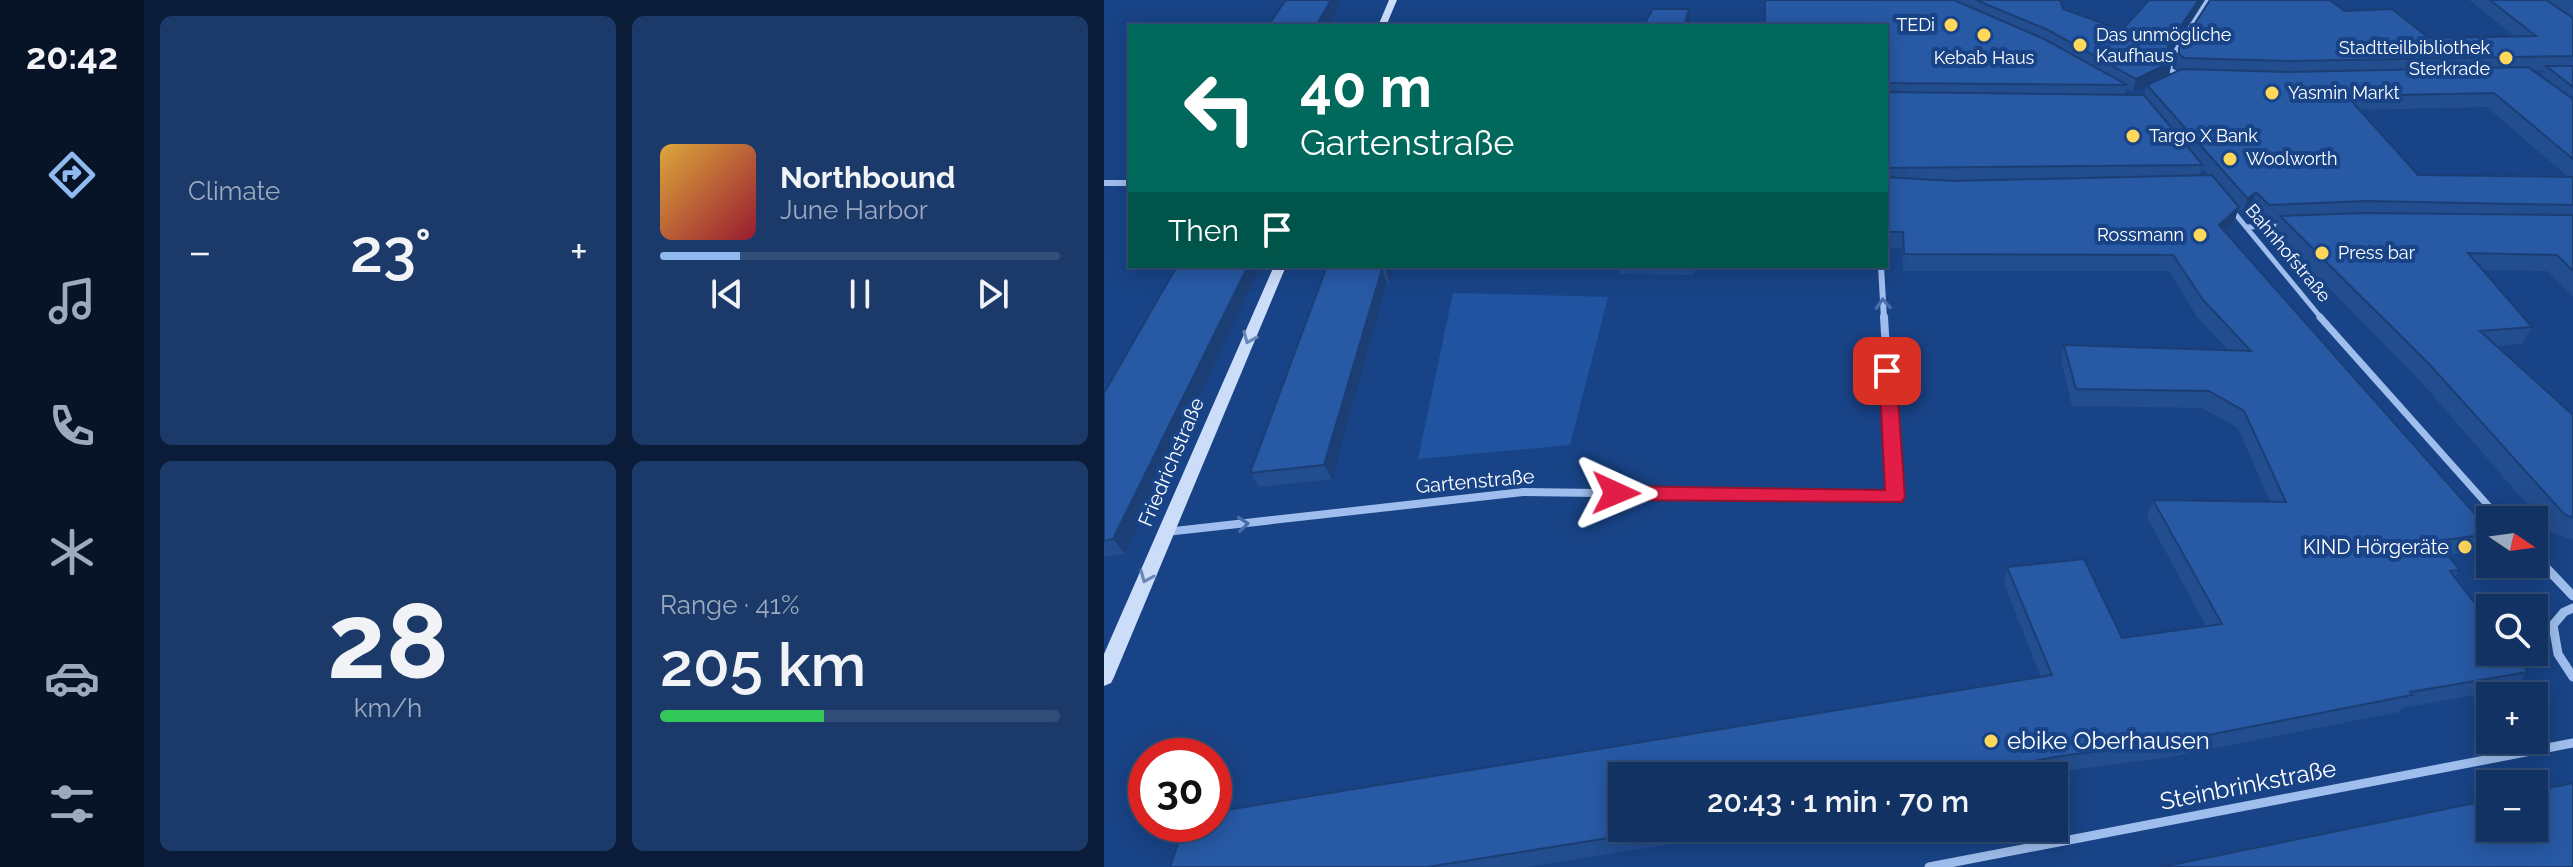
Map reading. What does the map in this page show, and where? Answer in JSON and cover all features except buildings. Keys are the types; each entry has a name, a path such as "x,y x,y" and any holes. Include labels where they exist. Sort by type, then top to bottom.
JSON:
{"main road":[{"path":"1383,24 1393,0"},
{"name":"Friedrichstraße","path":"1104,677 1279,268"}],"street":[{"path":"2193,79 2179,77 2170,70 2170,60 2208,0"},
{"path":"2168,82 2179,77"},
{"path":"1104,183 1128,183"},
{"name":"Bahnhofstraße","path":"2228,206 2353,357 2488,506"},
{"path":"2246,227 2289,226"},
{"name":"Gartenstraße","path":"1165,532 1523,492 1895,497 1881,268"},
{"path":"2548,570 2573,596"},
{"path":"2573,608 2564,612 2553,625 2558,654 2573,677"},
{"name":"Steinbrinkstraße","path":"1929,867 2573,743"}],"shaded area":[{"path":"1453,293 1608,297 1570,445 1418,459"}],"place":[{"name":"TEDi","path":"1951,25"},
{"name":"Kebab Haus","path":"1984,35"},
{"name":"Das unmögliche Kaufhaus","path":"2080,45"},
{"name":"Stadtteilbibliothek Sterkrade","path":"2506,58"},
{"name":"Yasmin Markt","path":"2272,93"},
{"name":"Targo X Bank","path":"2133,136"},
{"name":"Woolworth","path":"2230,159"},
{"name":"Rossmann","path":"2200,235"},
{"name":"Press bar","path":"2322,253"},
{"name":"KIND Hörgeräte","path":"2465,547"},
{"name":"ebike Oberhausen","path":"1991,741"}],"route":[{"path":"1616,493 1895,497 1887,371"}]}
